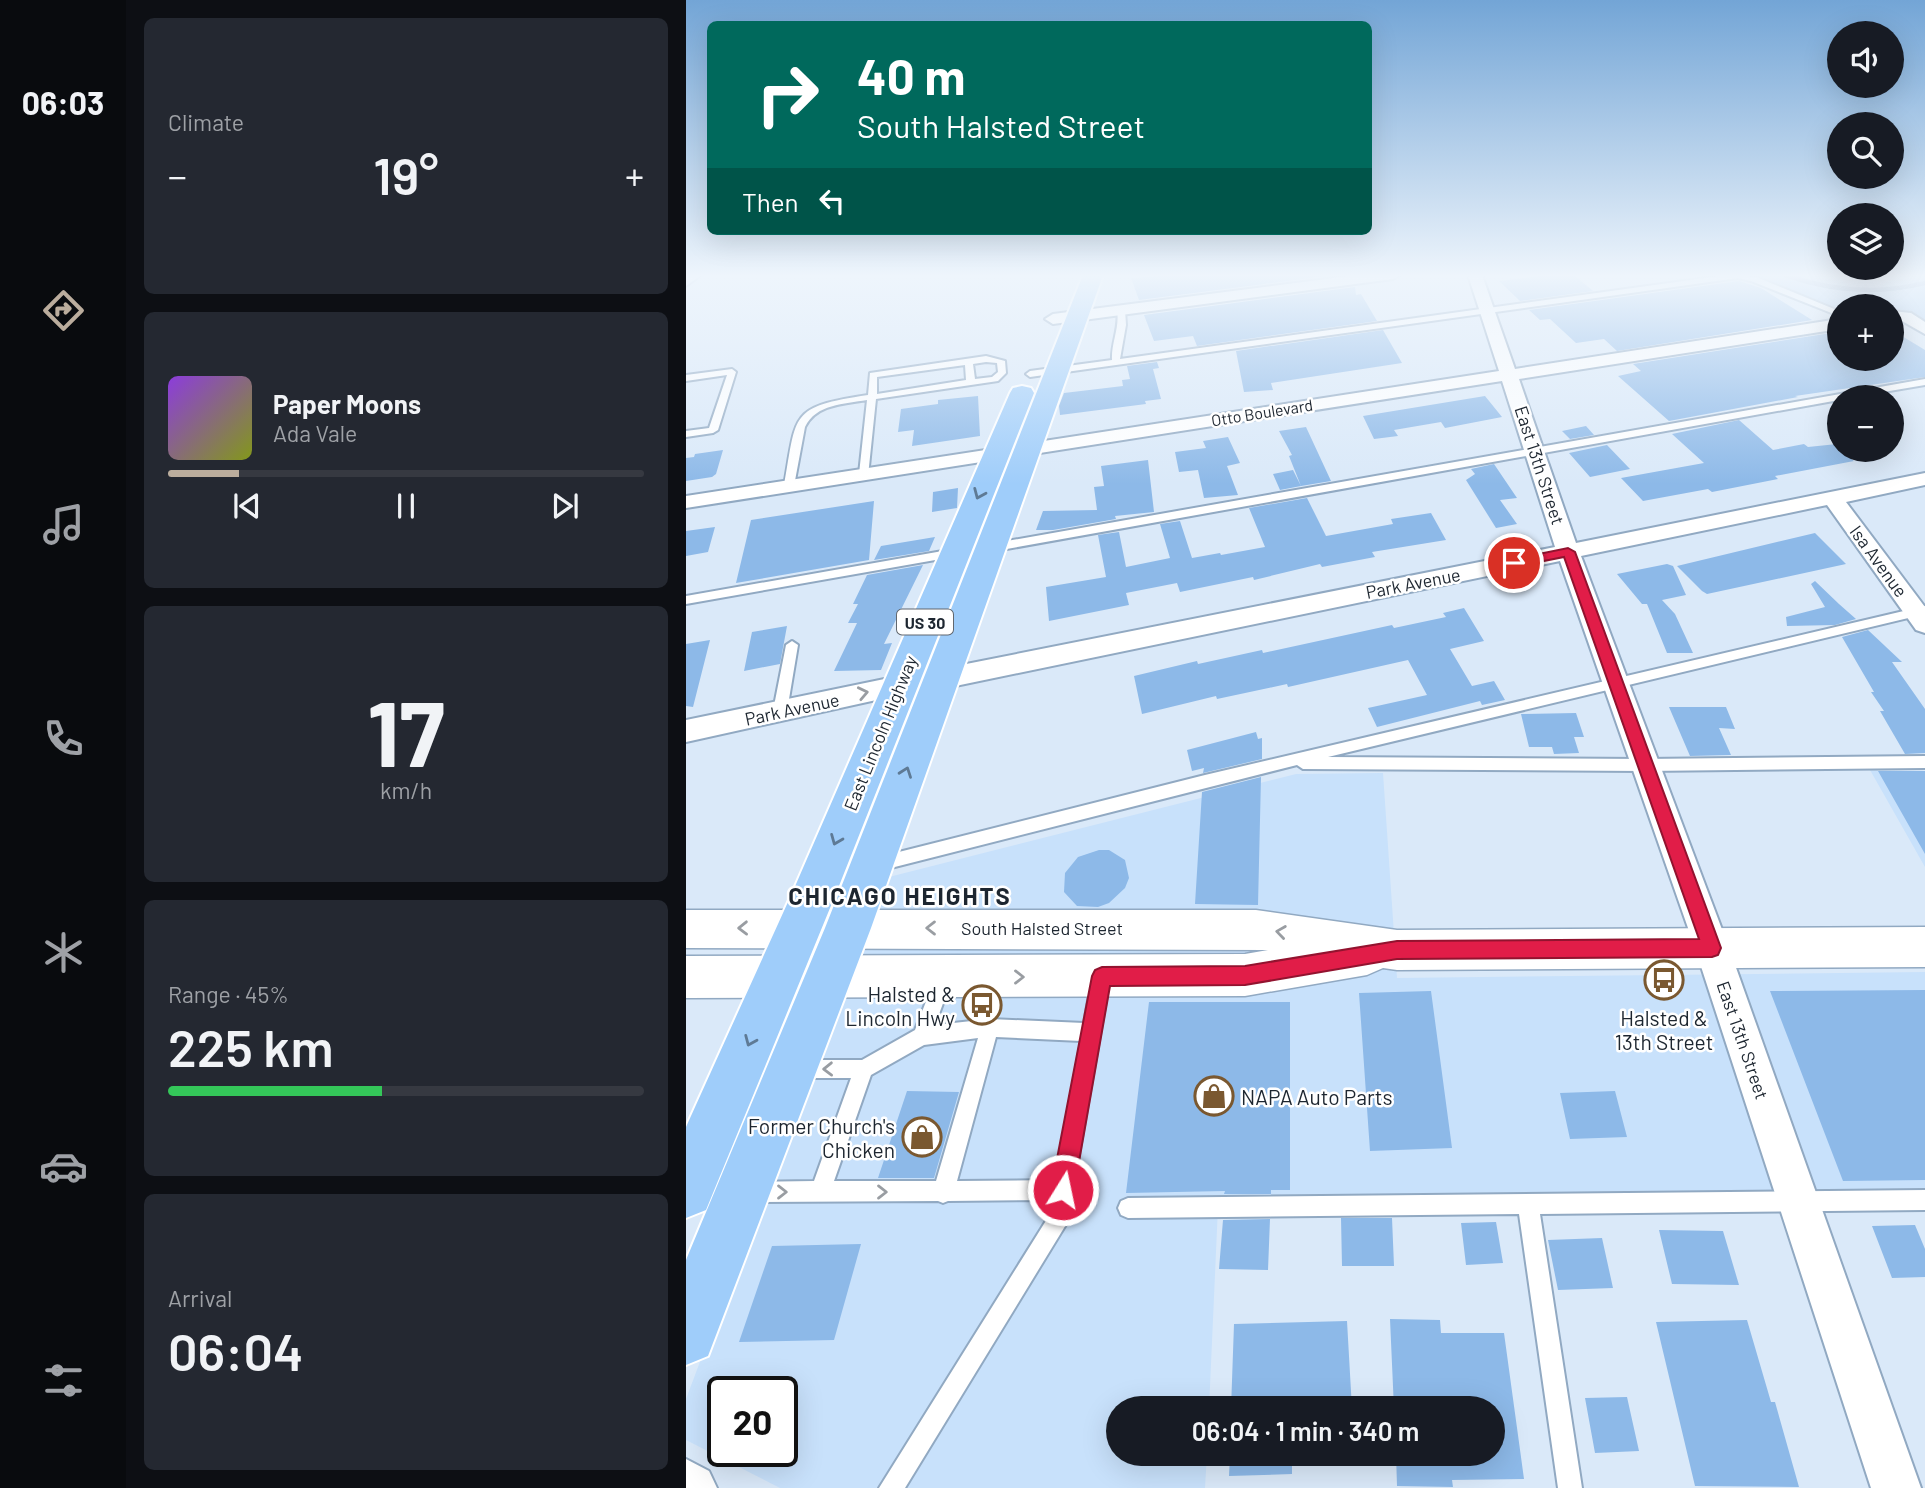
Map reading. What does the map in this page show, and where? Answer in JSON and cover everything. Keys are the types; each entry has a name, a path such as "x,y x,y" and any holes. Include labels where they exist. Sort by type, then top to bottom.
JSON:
{"main road":[{"name":"East Lincoln Highway","path":"686,1190 799,927 954,553 1012,451 1054,344"},
{"name":"East Lincoln Highway","path":"848,928 990,548 1012,451"},
{"name":"US 30","path":"686,1334 848,928"}],"street":[{"name":"East 13th Street","path":"1500,344 1568,552 1712,948 1896,1488"},
{"name":"Otto Boulevard","path":"686,502 1702,344"},
{"name":"Park Avenue","path":"941,679 1925,478"},
{"name":"Isa Avenue","path":"1832,498 1922,616"},
{"name":"Park Avenue","path":"686,731 899,686"},
{"name":"South Halsted Street","path":"686,929 1256,929 1397,950 1925,947"},
{"name":"South Halsted Street","path":"686,977 1245,975 1397,950"},
{"path":"686,1484 692,1488"}],"lane":[{"path":"1116,362 1118,344"},
{"path":"1043,372 1244,344"},
{"path":"789,486 800,419 809,410 822,404 872,397 950,385 995,379 1002,373 1001,361 986,359 873,375 872,397 864,474"},
{"path":"969,362 971,382"},
{"path":"686,378 732,372 713,430 686,434"},
{"path":"982,392 994,385 995,379"},
{"path":"990,548 1925,382"},
{"path":"950,385 952,394 964,395"},
{"path":"686,600 954,553"},
{"path":"871,866 1282,762 1616,683 1922,616"},
{"path":"780,712 792,645"},
{"path":"1282,762 1645,765 1925,762"},
{"path":"891,1488 1057,1223 1102,976"},
{"path":"922,1036 943,978"},
{"path":"792,1070 864,1069 922,1036 990,1028 1091,1032"},
{"path":"943,1193 990,1028"},
{"path":"821,1192 864,1069"},
{"path":"743,1192 943,1193 1063,1190"},
{"path":"1128,1208 1925,1200"},
{"path":"1528,1204 1570,1488"}],"shaded area":[{"path":"1870,770 1925,771 1925,867"},
{"path":"1383,773 1397,978 1925,972 1925,1198 1218,1207 1210,1396 1106,1396 1106,1466 1206,1466 1205,1488 780,1488 739,1467 798,1467 798,1376 707,1376 707,1451 686,1440 686,1399 881,879 1296,774"}],"building":[{"path":"1282,344 1391,344 1402,363 1271,383 1273,390 1244,392 1236,351"},
{"path":"1610,344 1658,344 1617,351"},
{"path":"1758,344 1827,344 1827,371 1904,371 1904,344 1916,344 1925,350 1925,377 1870,385 1827,385 1827,391 1669,421 1618,376 1641,371 1633,364"},
{"path":"1157,362 1159,368 1153,369 1161,399 1145,401 1146,404 1060,415 1059,406 1064,393 1123,386 1122,380 1130,379 1127,366"},
{"path":"978,396 980,436 912,446 914,430 898,432 901,409 938,404 938,400"},
{"path":"1485,396 1502,417 1445,428 1441,422 1394,430 1398,436 1374,439 1363,416"},
{"path":"1739,420 1773,450 1804,444 1808,447 1827,445 1827,462 1849,462 1775,476 1778,479 1712,492 1708,489 1643,501 1621,478 1704,463 1672,434"},
{"path":"1586,426 1594,435 1570,439 1562,431"},
{"path":"1306,427 1331,481 1301,486 1289,456 1292,455 1279,431"},
{"path":"1228,437 1240,463 1227,466 1238,495 1204,498 1198,470 1179,472 1175,452 1206,448 1203,441"},
{"path":"1607,445 1630,469 1590,477 1569,453"},
{"path":"723,450 716,474 686,481 686,458"},
{"path":"1148,460 1154,512 1115,516 1116,519 1053,530 1036,530 1043,511 1097,510 1094,487 1104,486 1101,466"},
{"path":"1494,464 1517,498 1500,500 1517,524 1496,528 1466,480 1475,474 1471,469"},
{"path":"1293,470 1301,486 1280,490 1273,474"},
{"path":"958,488 957,508 932,512 933,492"},
{"path":"1307,498 1326,536 1393,524 1391,519 1431,513 1446,540 1372,552 1375,557 1322,567 1320,564 1254,580 1253,577 1180,592 1177,583 1126,593 1129,605 1049,621 1046,587 1106,577 1098,535 1119,532 1126,567 1170,558 1160,524 1180,521 1192,558 1221,555 1265,547 1249,508"},
{"path":"874,501 869,560 736,583 751,520"},
{"path":"715,527 708,552 686,556 686,531"},
{"path":"1815,533 1846,564 1707,594 1677,566"},
{"path":"935,537 929,551 874,560 881,546"},
{"path":"1667,564 1673,566 1686,595 1662,600 1675,614 1693,653 1667,653 1647,604 1642,604 1617,574"},
{"path":"923,565 884,644 892,643 881,670 834,671 857,623 848,623 858,604 853,604 867,575"},
{"path":"1815,581 1856,619 1835,625 1787,626 1786,617 1825,607 1811,584"},
{"path":"1464,608 1484,641 1450,649 1472,686 1494,681 1505,700 1482,705 1480,701 1377,727 1368,708 1427,695 1408,660 1288,687 1287,684 1217,699 1216,696 1142,714 1134,676 1197,661 1198,664 1262,650 1263,653 1392,625 1394,628 1446,617 1443,613"},
{"path":"787,626 780,664 744,671 752,632"},
{"path":"1868,630 1902,662 1892,662 1925,709 1925,753 1905,754 1842,637"},
{"path":"710,640 693,707 686,706 686,644"},
{"path":"1669,707 1726,707 1735,729 1719,728 1731,755 1690,756"},
{"path":"1576,713 1584,737 1574,737 1579,753 1554,754 1552,747 1529,747 1521,714"},
{"path":"1256,732 1258,739 1262,738 1262,759 1203,773 1204,768 1192,771 1187,750"},
{"path":"1878,771 1925,771 1925,854"},
{"path":"1261,777 1258,905 1195,904 1202,792"},
{"path":"1099,850 1109,850 1125,860 1129,878 1125,888 1109,903 1098,907 1077,906 1064,892 1065,873 1078,857"},
{"path":"1925,990 1925,1180 1843,1181 1770,991"},
{"path":"1431,991 1452,1148 1370,1151 1359,993"},
{"name":"NAPA Auto Parts","path":"1149,1002 1290,1002 1290,1190 1271,1190 1271,1194 1224,1194 1225,1191 1126,1193"},
{"name":"Former Church's Chicken","path":"907,1091 959,1092 934,1178 878,1178"},
{"path":"1615,1091 1627,1137 1570,1139 1560,1093"},
{"path":"1341,1218 1392,1218 1394,1266 1342,1266"},
{"path":"1270,1219 1268,1270 1219,1269 1223,1220"},
{"path":"1496,1222 1503,1263 1466,1265 1461,1223"},
{"path":"1915,1225 1925,1249 1925,1277 1892,1278 1872,1226"},
{"path":"1659,1230 1723,1231 1739,1285 1672,1284"},
{"path":"1602,1238 1613,1288 1558,1290 1548,1240"},
{"path":"861,1244 834,1340 739,1342 772,1246"},
{"path":"1390,1319 1440,1320 1441,1333 1504,1333 1524,1479 1452,1480 1453,1487 1397,1486 1396,1466 1505,1466 1505,1396 1393,1396"},
{"path":"1747,1320 1771,1402 1775,1402 1799,1487 1695,1486 1656,1322"},
{"path":"1347,1321 1351,1396 1231,1396 1234,1324"},
{"path":"1627,1397 1639,1451 1595,1453 1585,1398"},
{"path":"1229,1466 1292,1466 1292,1474 1229,1476"}],"place":[{"name":"Halsted & 13th Street","path":"1664,980"},
{"name":"Halsted & Lincoln Hwy","path":"982,1005"},
{"name":"NAPA Auto Parts","path":"1214,1096"},
{"name":"Former Church's Chicken","path":"922,1137"}],"district":[{"name":"CHICAGO HEIGHTS","path":"900,895"}],"route":[{"path":"1063,1190 1102,976 1245,975 1397,950 1712,948 1568,552 1514,563"}]}
